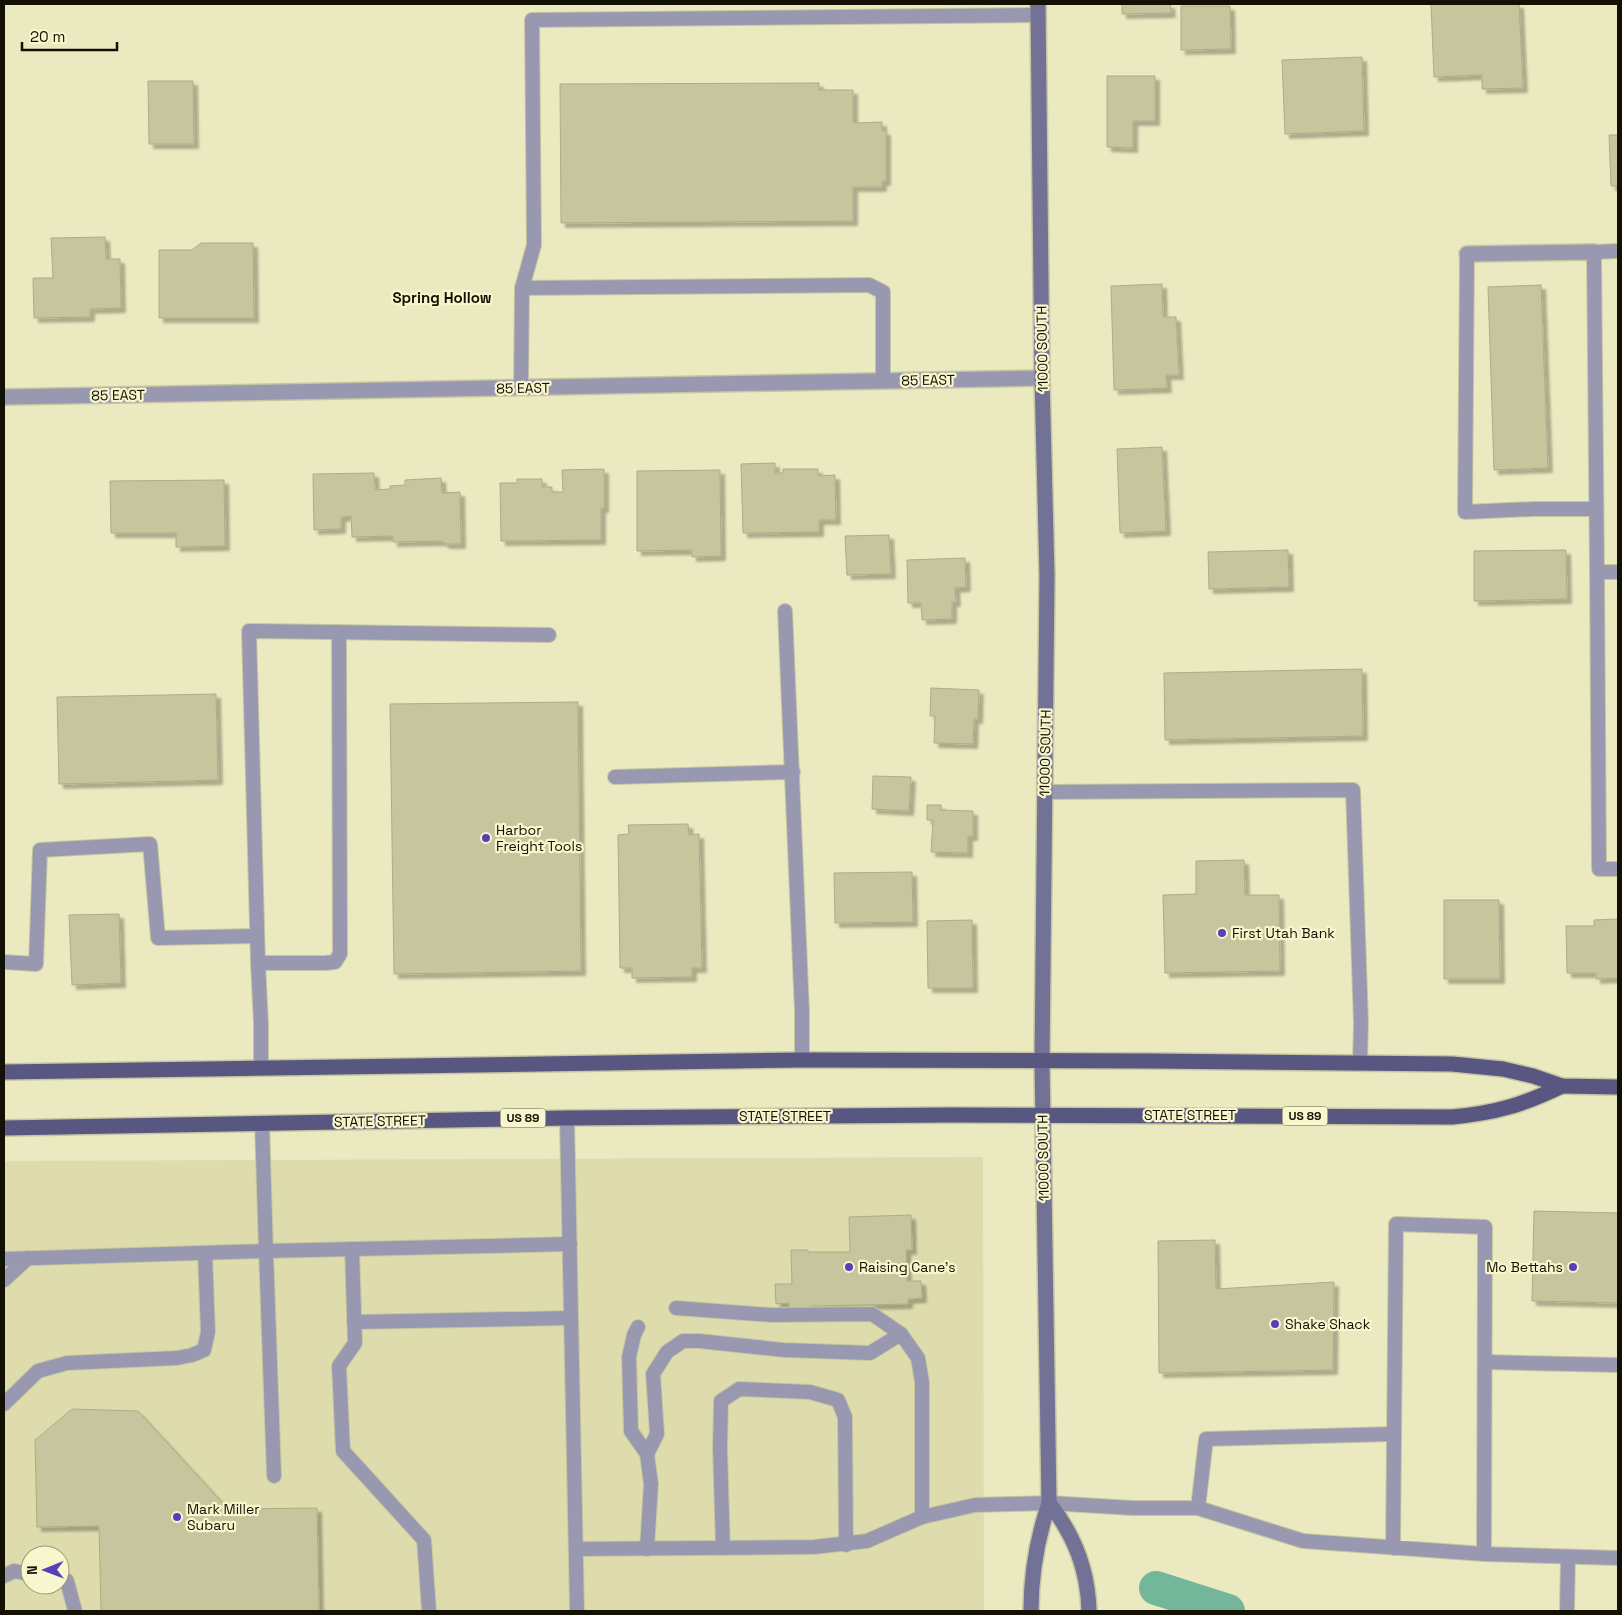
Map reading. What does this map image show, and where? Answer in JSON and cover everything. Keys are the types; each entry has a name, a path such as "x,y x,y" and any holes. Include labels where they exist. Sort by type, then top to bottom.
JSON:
{"main road":[{"name":"STATE STREET","path":"4,1072 802,1060 1360,1063 1478,1066 1518,1072 1562,1086 1618,1087"},
{"name":"STATE STREET","path":"4,1128 567,1118 1043,1115 1452,1117 1481,1115 1509,1108 1536,1099 1562,1086"}],"street":[{"name":"11000 SOUTH","path":"1031,1611 1031,1581 1035,1553 1049,1503 1042,1061 1048,576 1042,378 1038,10"},
{"path":"1467,254 1594,252"},
{"name":"85 EAST","path":"4,397 1042,378"},
{"path":"1049,1503 1062,1519 1080,1555 1087,1581 1089,1611"}],"lane":[{"path":"521,388 522,288 534,245 532,20 1038,10"},
{"path":"1618,251 1594,252 1599,869 1618,869"},
{"path":"1467,254 1466,512 1596,509"},
{"path":"522,288 869,285 882,292 883,381"},
{"path":"1597,572 1618,572"},
{"path":"785,611 793,772 802,1060"},
{"path":"261,1068 250,631 549,635"},
{"path":"258,963 335,962 340,954 339,632"},
{"path":"616,776 793,772"},
{"path":"1045,792 1353,790 1361,1022 1360,1063"},
{"path":"4,962 36,964 40,850 150,844 158,938 258,936"},
{"path":"567,1118 577,1611"},
{"path":"262,1123 274,1476"},
{"path":"1394,1548 1393,1434 1396,1224 1485,1227 1484,1554"},
{"path":"4,1259 570,1244"},
{"path":"352,1249 355,1343 339,1366 343,1450 424,1540 429,1611"},
{"path":"4,1404 38,1371 67,1363 177,1358 204,1350 208,1332 205,1253"},
{"path":"4,1280 28,1258"},
{"path":"676,1308 772,1314 872,1314 901,1334 918,1358 922,1382 922,1517"},
{"path":"354,1322 571,1318"},
{"path":"638,1327 634,1335 629,1357 631,1431 647,1454 651,1484 647,1549"},
{"path":"647,1454 657,1434 654,1374 667,1352 683,1341 784,1350 870,1353 901,1334"},
{"path":"1485,1362 1618,1365"},
{"path":"723,1548 720,1448 721,1401 739,1389 810,1392 838,1400 846,1417 846,1545"},
{"path":"1198,1508 1206,1439 1393,1434"},
{"path":"576,1549 814,1547 846,1545 867,1541 922,1517 975,1504 1049,1503 1133,1508 1198,1508 1303,1541 1484,1554 1618,1558"},
{"path":"1567,1611 1568,1557"},
{"path":"4,1576 14,1571 20,1572"},
{"path":"70,1592 75,1611"}],"shaded area":[{"path":"983,1157 984,1611 4,1611 4,1161"}],"building":[{"path":"1122,4 1170,4 1171,13 1122,14"},
{"path":"1431,4 1519,4 1523,88 1482,89 1482,75 1434,77"},
{"path":"1181,6 1230,6 1231,49 1181,50"},
{"path":"1362,57 1364,131 1285,134 1282,60"},
{"path":"1107,76 1155,76 1155,121 1133,121 1133,148 1107,147"},
{"path":"148,81 193,81 194,144 149,144"},
{"path":"819,83 819,90 853,90 853,123 882,122 882,131 886,131 886,181 882,181 882,187 853,187 853,221 561,223 560,84"},
{"path":"1609,135 1618,135 1618,186 1611,186"},
{"path":"105,237 106,259 120,259 121,308 90,309 90,317 34,318 33,278 53,278 51,238"},
{"path":"201,243 253,243 254,318 159,318 159,250 192,250"},
{"path":"1162,284 1163,317 1176,317 1179,375 1166,375 1167,388 1114,390 1111,286"},
{"path":"1541,285 1548,468 1494,470 1488,287"},
{"path":"1162,447 1166,531 1120,533 1117,449"},
{"path":"775,463 775,473 783,473 783,469 818,469 818,476 835,475 836,520 819,520 819,532 743,533 741,464"},
{"path":"604,469 604,508 601,508 601,540 501,541 500,483 517,483 517,479 542,479 542,487 552,487 552,492 563,492 562,470"},
{"path":"720,470 721,556 692,557 692,550 637,551 637,471"},
{"path":"374,473 375,490 405,485 405,480 441,478 442,493 460,492 461,544 446,544 441,541 393,542 393,536 352,537 351,516 341,517 341,529 314,530 313,474"},
{"path":"224,480 225,546 176,547 176,533 111,533 110,481"},
{"path":"889,535 891,574 847,575 845,536"},
{"path":"1288,550 1289,587 1209,589 1208,552"},
{"path":"1566,550 1567,599 1474,601 1474,551"},
{"path":"965,558 966,587 955,588 956,602 952,602 952,619 922,620 921,603 908,603 907,560"},
{"path":"1362,669 1363,736 1165,740 1164,673"},
{"path":"931,688 979,690 978,719 974,719 973,744 934,743 935,716 930,716"},
{"path":"216,694 218,780 59,784 57,697"},
{"name":"Harbor Freight Tools","path":"578,702 581,971 394,974 390,704"},
{"path":"873,776 911,777 909,811 872,809"},
{"path":"927,805 941,805 941,810 973,811 973,836 968,836 968,853 931,852 933,820 927,820"},
{"path":"688,824 689,835 699,834 702,968 692,968 692,977 632,978 632,968 620,968 618,835 629,834 628,825"},
{"name":"First Utah Bank","path":"1244,860 1245,895 1279,895 1280,971 1165,973 1163,895 1196,894 1196,861"},
{"path":"912,872 913,922 835,923 834,873"},
{"path":"1444,900 1499,900 1500,979 1444,979"},
{"path":"119,914 121,983 72,985 69,915"},
{"path":"1618,919 1618,978 1596,979 1596,973 1567,973 1566,926 1594,926 1594,920"},
{"path":"972,920 973,988 928,988 927,921"},
{"path":"1534,1211 1618,1213 1618,1303 1532,1301"},
{"name":"Raising Cane's","path":"911,1215 912,1250 906,1250 907,1281 921,1281 922,1298 908,1299 908,1304 811,1306 811,1309 790,1310 789,1303 776,1304 775,1284 792,1284 791,1250 850,1252 849,1217"},
{"path":"1215,1240 1216,1289 1334,1282 1333,1370 1159,1373 1158,1241"},
{"name":"Mark Miller Subaru","path":"72,1409 138,1411 228,1509 317,1508 319,1611 101,1611 99,1526 37,1527 35,1440"}],"waterway":[{"path":"1156,1588 1228,1611"}],"place":[{"name":"Harbor Freight Tools","path":"486,838"},
{"name":"First Utah Bank","path":"1222,933"},
{"name":"Raising Cane's","path":"849,1267"},
{"name":"Mo Bettahs","path":"1573,1267"},
{"name":"Shake Shack","path":"1275,1324"},
{"name":"Mark Miller Subaru","path":"177,1517"}],"district":[{"name":"Spring Hollow","path":"442,297"}]}
